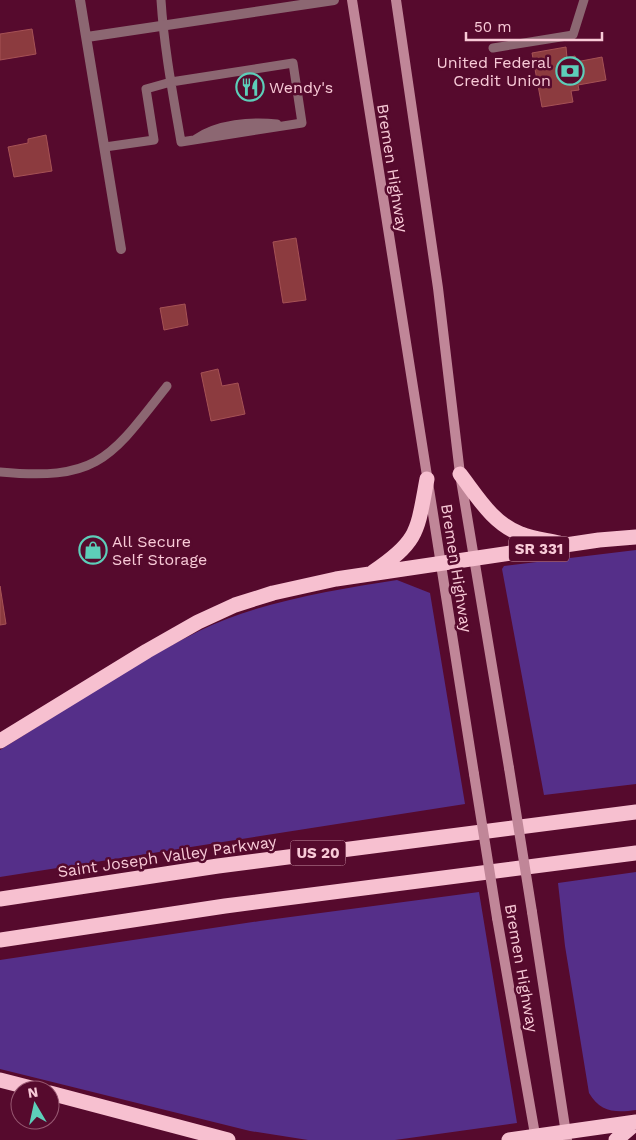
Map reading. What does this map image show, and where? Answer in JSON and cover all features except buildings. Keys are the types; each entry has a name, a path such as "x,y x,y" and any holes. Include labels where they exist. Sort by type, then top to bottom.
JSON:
{"highway":[{"path":"460,474 490,513 503,525 520,534 568,545"},
{"path":"368,575 396,556 411,541 418,524 427,479"},
{"name":"SR 331","path":"442,564 636,537"},
{"path":"0,741 198,622 235,605 304,585 442,564"},
{"name":"Saint Joseph Valley Parkway","path":"0,899 218,866 636,812"},
{"path":"0,940 225,906 636,853"},
{"path":"60,1096 228,1140"},
{"path":"509,1140 567,1136 636,1123"},
{"path":"616,1140 636,1123"}],"main road":[{"name":"Bremen Highway","path":"352,0 474,774 536,1138"},
{"name":"Bremen Highway","path":"396,0 436,268 460,474 567,1136"}],"street":[{"path":"80,0 121,249"},
{"path":"87,37 334,0"}],"lane":[{"path":"105,147 154,140 146,88 171,82 293,62 302,123 181,142 171,82 162,25 161,0"},
{"path":"494,48 573,35 584,0"},
{"path":"0,472 28,474 66,473 94,465 125,440 167,386"}],"shaded area":[{"path":"636,550 636,784 544,795 502,569 504,566"},
{"path":"397,580 430,593 465,804 0,877 0,750 148,658 222,621 296,598"},
{"path":"636,872 636,1110 615,1111 603,1108 589,1093 565,946 558,883"},
{"path":"479,892 517,1123 395,1140 308,1140 250,1131 60,1084 60,1080 44,1080 0,1069 0,960 260,921"}],"place":[{"name":"United Federal Credit Union","path":"570,71"},
{"name":"Wendy's","path":"250,87"},
{"name":"All Secure Self Storage","path":"93,550"}]}
